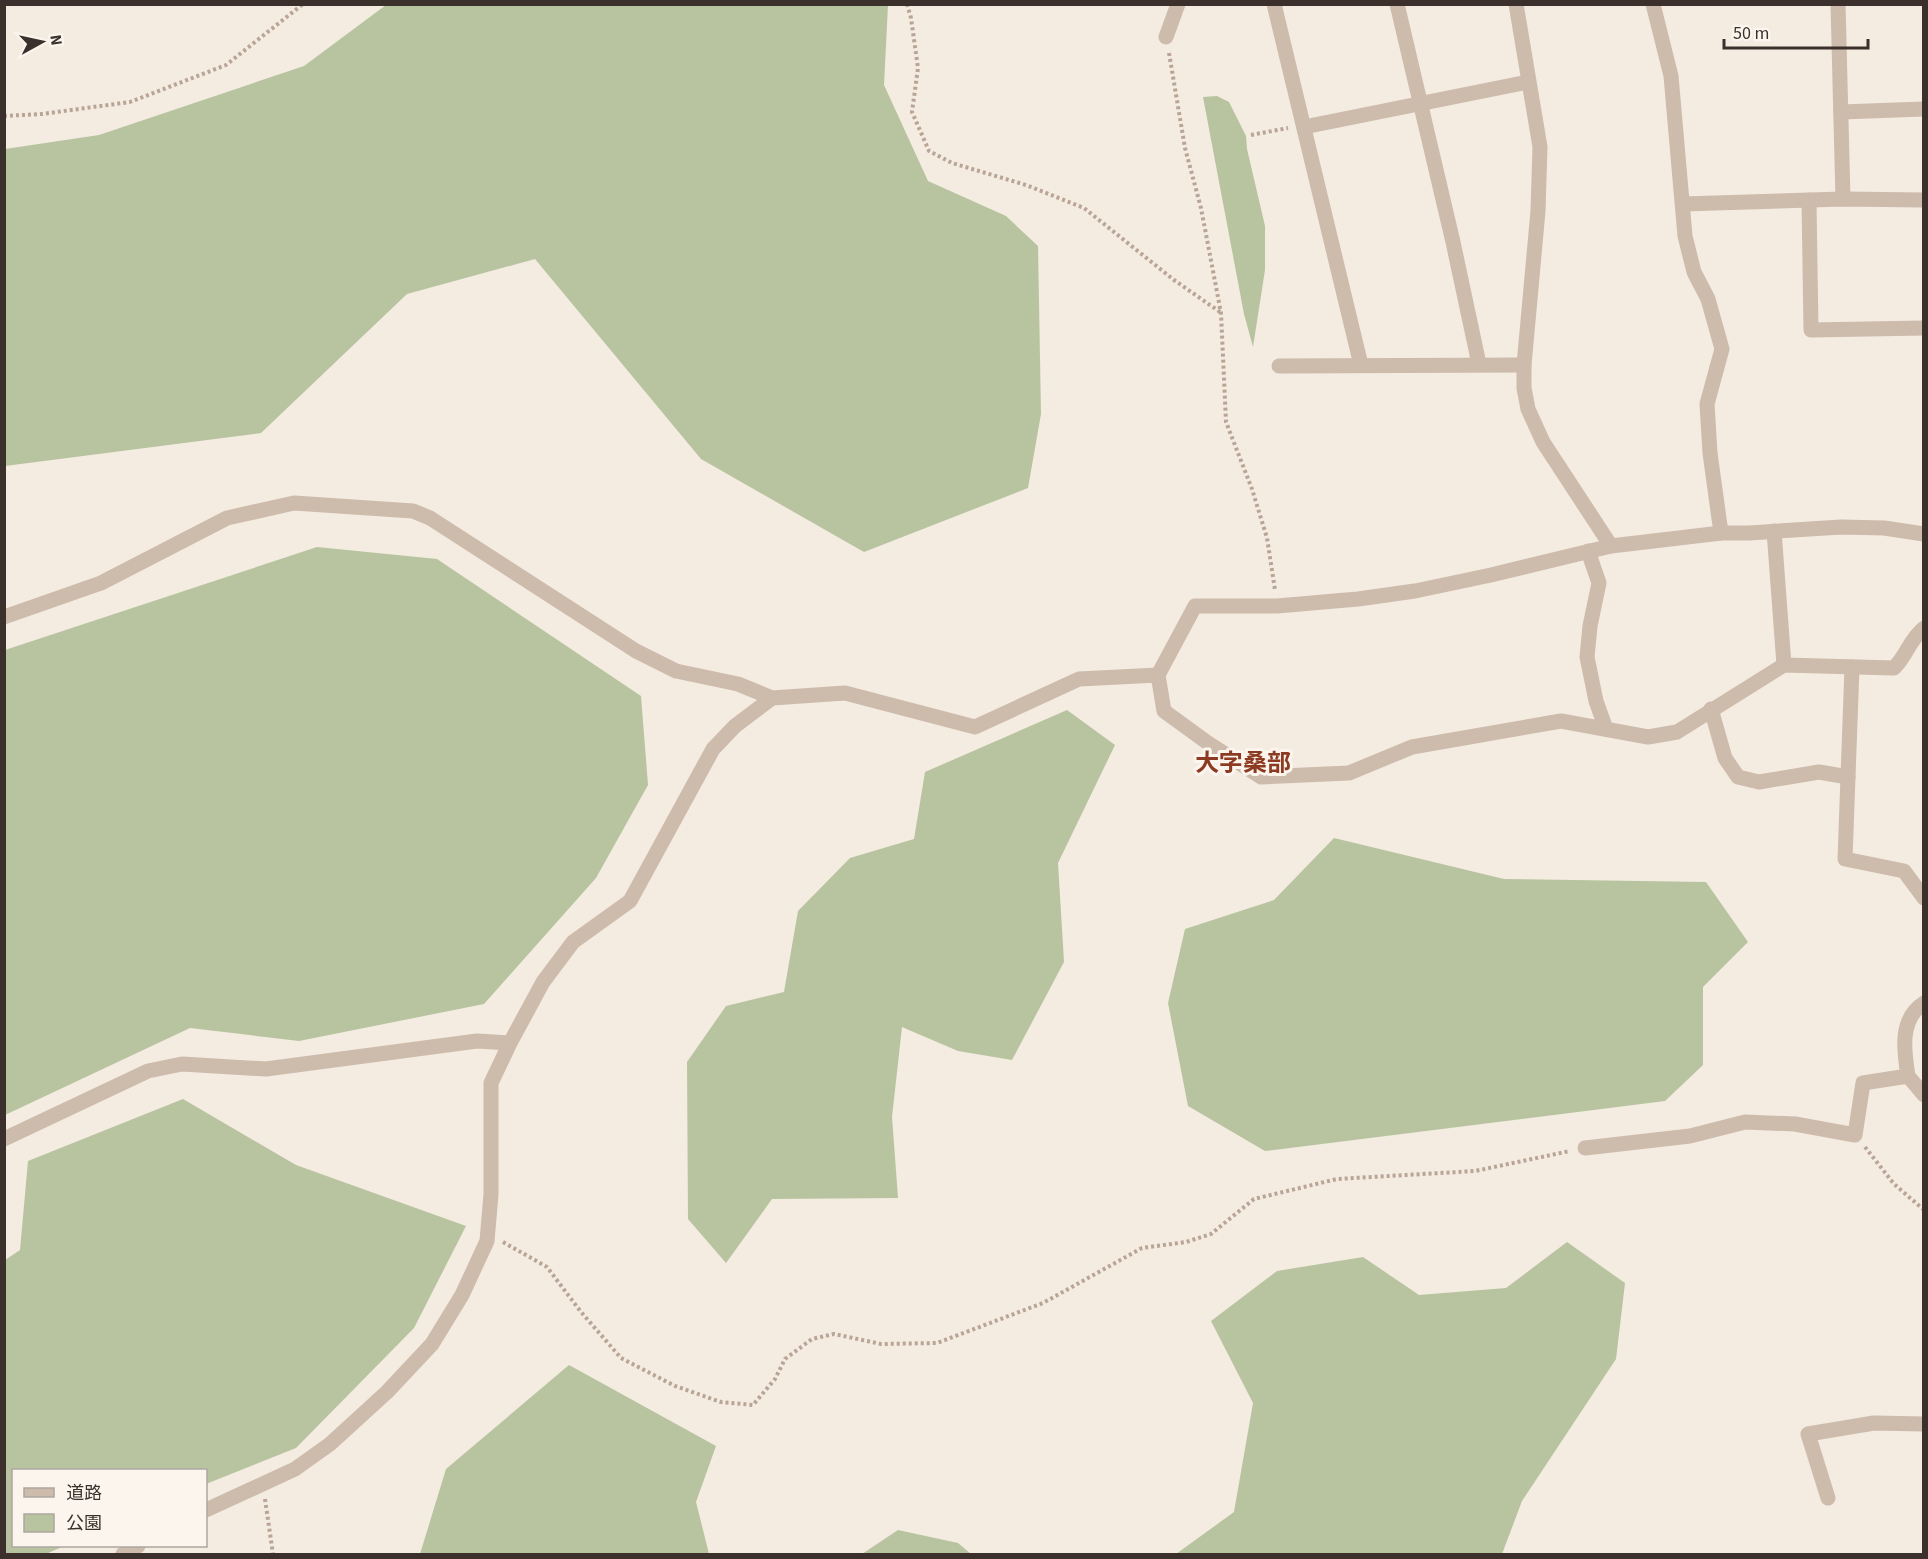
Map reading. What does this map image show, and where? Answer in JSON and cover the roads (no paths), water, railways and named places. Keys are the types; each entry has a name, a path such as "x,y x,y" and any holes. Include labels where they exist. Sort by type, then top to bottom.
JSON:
{"street":[{"path":"1166,37 1178,4"},
{"path":"1274,4 1361,365"},
{"path":"1397,4 1479,364"},
{"path":"1516,4 1540,147 1538,211 1524,365 1524,388 1528,409 1543,442 1611,546"},
{"path":"1653,4 1671,76 1685,236 1694,272 1708,299 1722,349 1707,404 1710,453 1721,533"},
{"path":"1838,4 1843,199"},
{"path":"1304,126 1528,82"},
{"path":"1840,112 1923,110"},
{"path":"1683,204 1843,199 1923,200"},
{"path":"1809,200 1811,330 1923,328"},
{"path":"1279,366 1524,365"},
{"path":"4,617 101,583 226,518 294,503 413,512 430,518 636,651 676,671 738,684 772,698 844,693 975,727 1079,679 1158,675"},
{"path":"1923,534 1884,528 1841,527 1721,533 1611,546 1415,591 1277,606 1195,606 1158,675 1164,711 1208,744 1262,777 1349,772 1412,747 1561,721 1648,737 1677,732 1784,665 1894,668 1904,658 1914,636 1923,628"},
{"path":"1774,531 1784,665"},
{"path":"1588,551 1599,583 1590,627 1587,657 1596,702 1606,729"},
{"path":"1852,667 1845,859 1904,871 1923,898"},
{"path":"207,1510 295,1469 330,1444 387,1392 432,1344 462,1295 487,1241 491,1194 491,1083 510,1043 543,982 573,942 630,902 713,749 735,726 772,698"},
{"path":"1711,709 1725,758 1738,777 1759,782 1819,772 1848,777"},
{"path":"1923,1003 1913,1010 1902,1042 1908,1076 1923,1095"},
{"path":"4,1139 148,1071 182,1064 266,1069 477,1041 510,1043"},
{"path":"1585,1148 1690,1136 1745,1122 1795,1124 1855,1135 1863,1083 1908,1076"},
{"path":"1828,1498 1808,1434 1874,1423 1923,1424"}],"district":[{"name":"大字桑部","path":"1243,763"}]}
